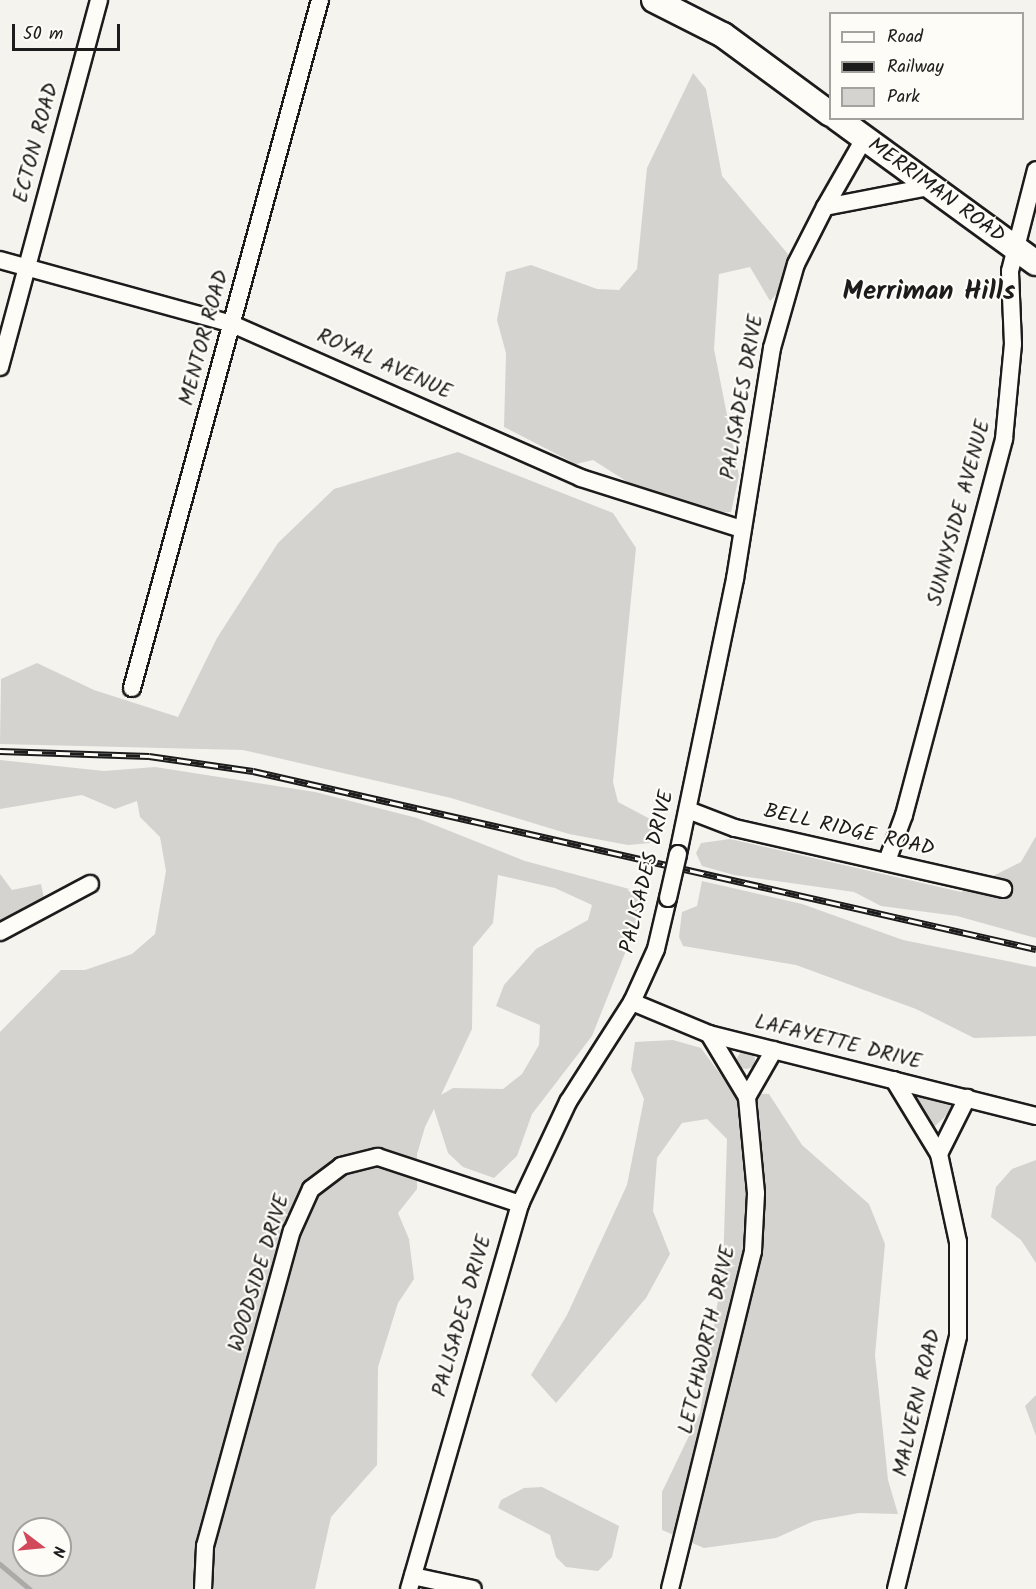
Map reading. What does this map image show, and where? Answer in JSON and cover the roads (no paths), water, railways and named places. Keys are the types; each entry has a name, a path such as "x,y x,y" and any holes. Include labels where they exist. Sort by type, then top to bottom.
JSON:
{"main road":[{"path":"654,0 723,35 829,113"},
{"name":"MERRIMAN ROAD","path":"840,120 1036,263"}],"street":[{"name":"ECTON ROAD","path":"0,367 99,0"},
{"name":"MENTOR ROAD","path":"132,688 320,0"},
{"name":"PALISADES DRIVE","path":"411,1582 520,1204 568,1102 632,1002 656,949 688,810 742,529 771,348 796,264 864,139"},
{"name":"SUNNYSIDE AVENUE","path":"887,861 904,815 1004,440 1015,247 1036,170"},
{"path":"825,207 929,187"},
{"name":"ROYAL AVENUE","path":"0,260 232,324 581,478 742,529"},
{"name":"BELL RIDGE ROAD","path":"688,810 735,828 1003,889"},
{"path":"0,932 90,884"},
{"name":"LAFAYETTE DRIVE","path":"632,1002 709,1034 1036,1116"},
{"name":"LETCHWORTH DRIVE","path":"670,1589 753,1251 756,1193 747,1097 709,1034"},
{"path":"747,1097 774,1050"},
{"name":"MALVERN ROAD","path":"894,1080 939,1154 958,1242 958,1336 896,1589"},
{"path":"939,1154 967,1098"},
{"name":"WOODSIDE DRIVE","path":"203,1589 205,1546 292,1231 311,1190 340,1166 378,1157 520,1204"},
{"path":"411,1582 472,1589"}],"waterway":[{"path":"0,1564 30,1589"}],"railway":[{"path":"0,751 149,756 253,771 1036,949"}],"district":[{"name":"Merriman Hills","path":"929,292"}]}
